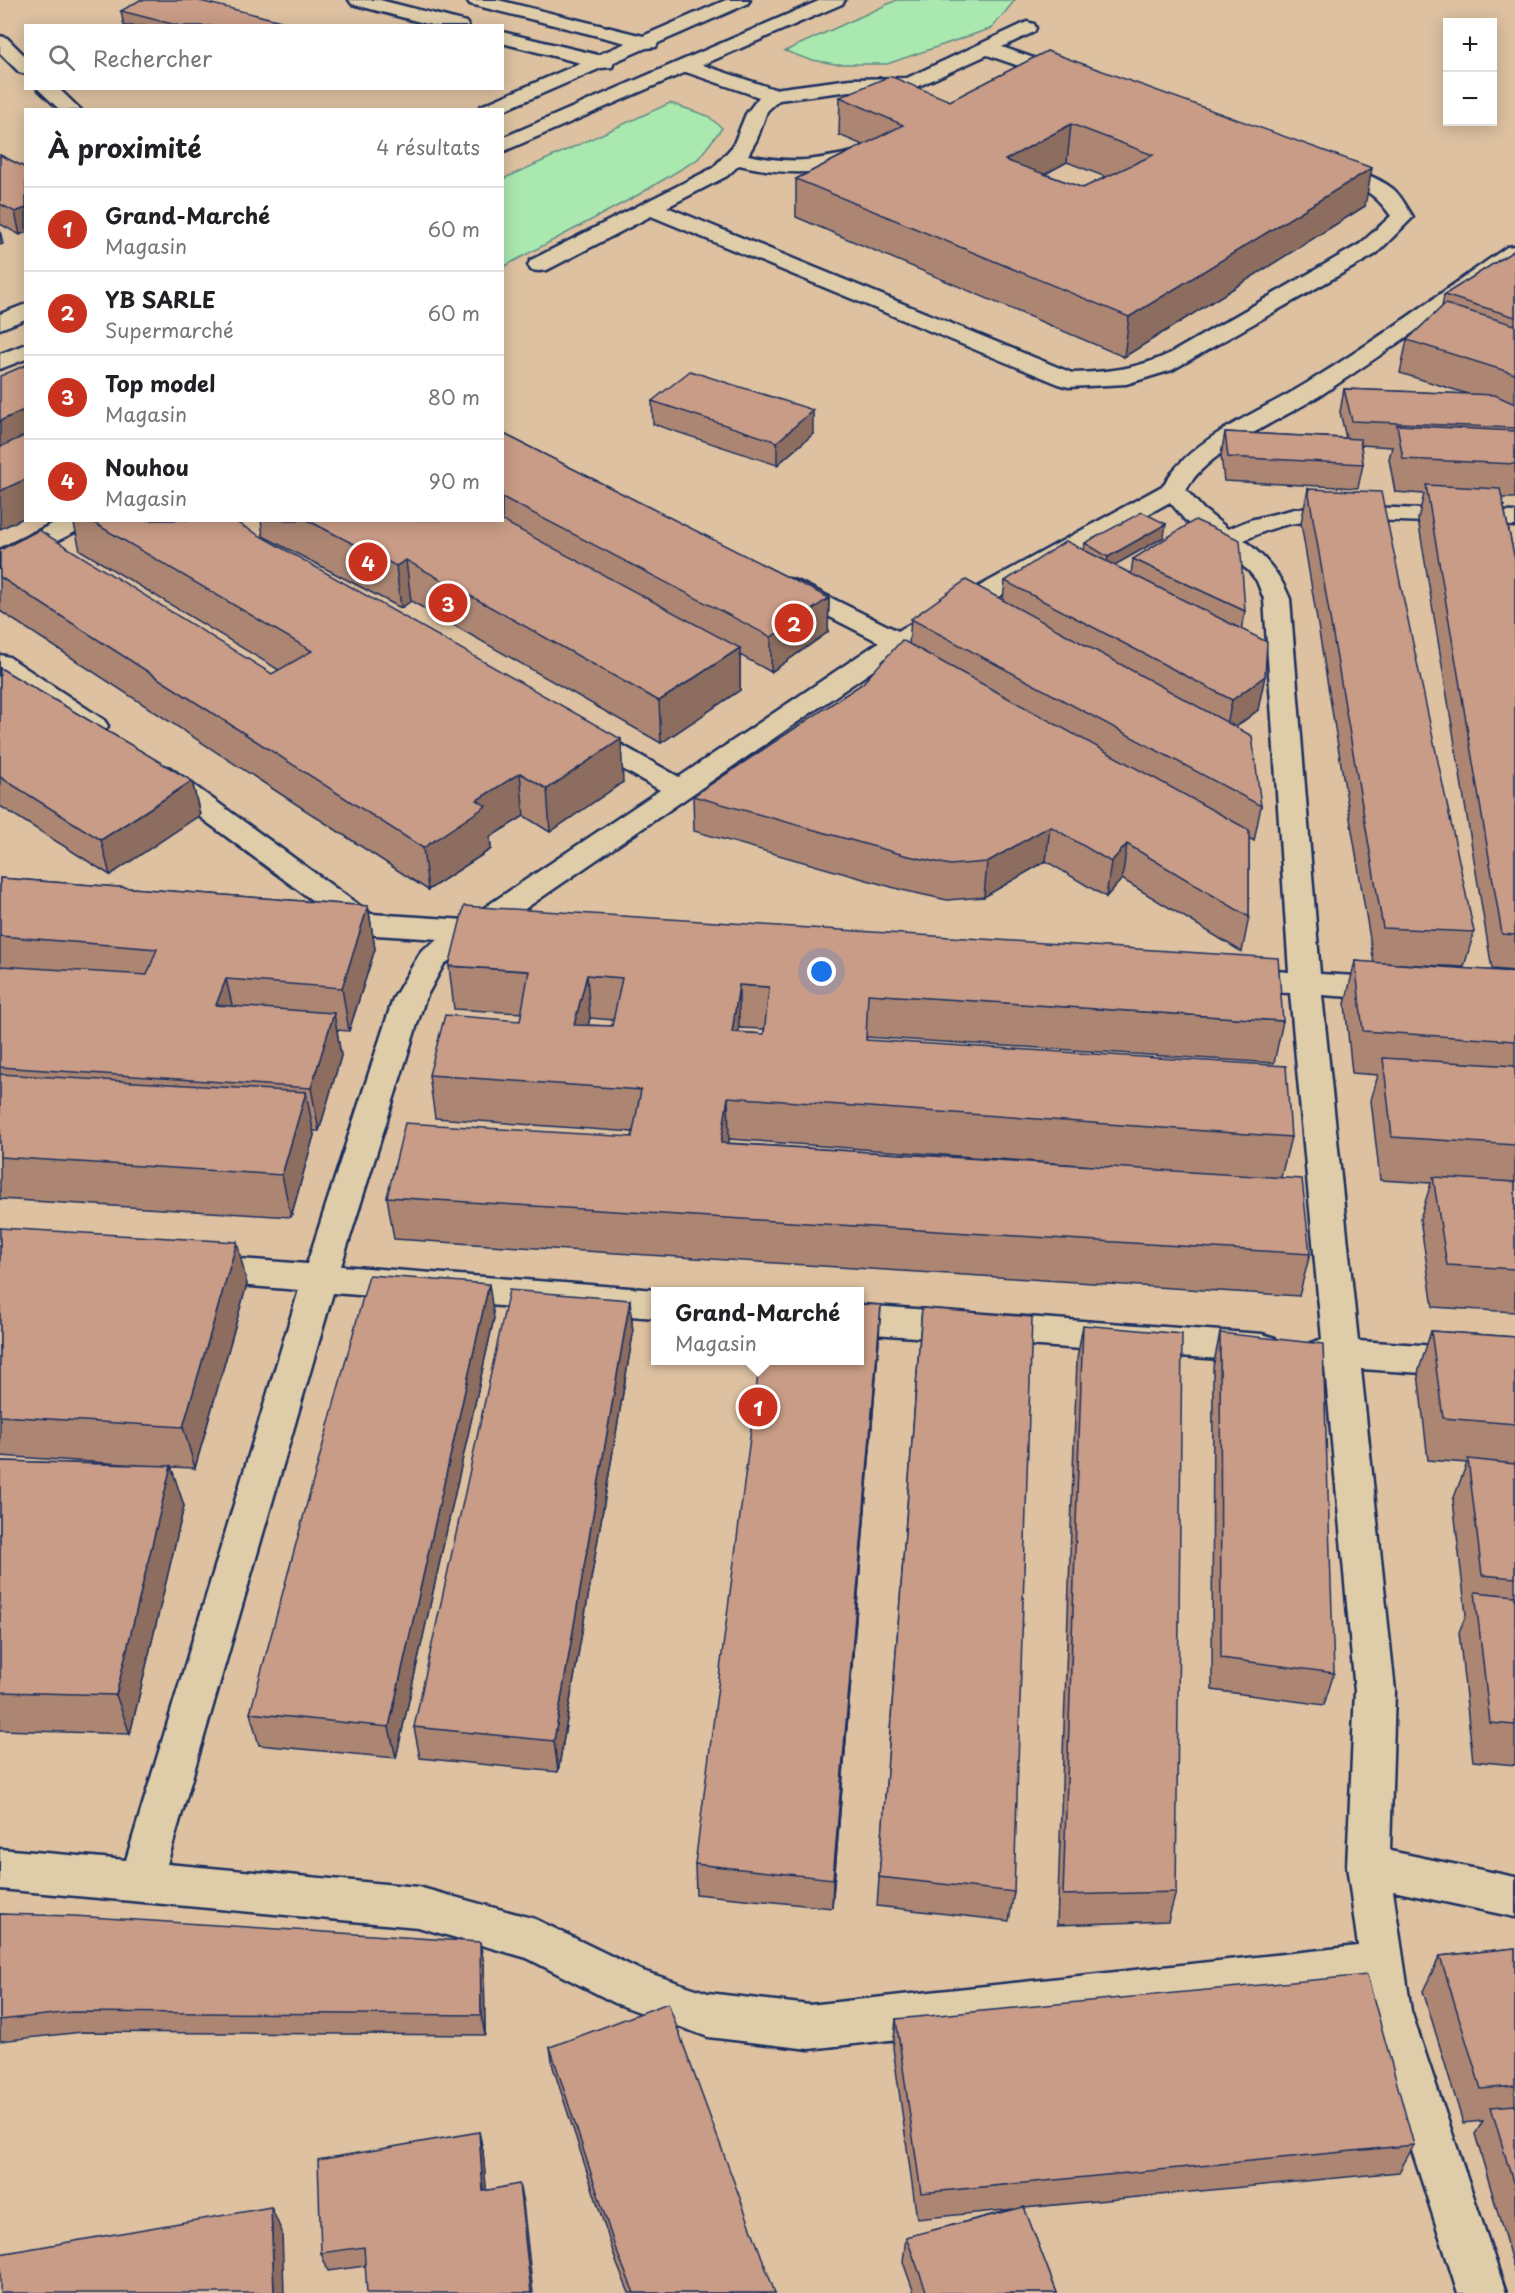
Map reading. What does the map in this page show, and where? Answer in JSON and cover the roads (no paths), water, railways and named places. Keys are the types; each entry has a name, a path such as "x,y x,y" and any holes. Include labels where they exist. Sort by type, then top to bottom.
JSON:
{"street":[{"path":"358,0 451,24"},
{"path":"476,0 707,56"},
{"path":"493,108 741,0"},
{"path":"504,145 836,0"},
{"path":"687,66 773,95 850,85 913,93 986,48 1027,28"},
{"path":"504,37 662,77"},
{"path":"0,42 24,66"},
{"path":"986,48 1085,82"},
{"path":"48,90 70,108"},
{"path":"539,266 720,172 735,158 747,140 750,123 759,105 773,95"},
{"path":"735,158 768,166 817,167 857,159 876,151"},
{"path":"651,208 1069,380 1121,379 1154,371 1368,249 1402,217 1386,194 1362,180 1306,159"},
{"path":"140,1883 319,1280 409,999 434,957 898,641 1174,490 1183,473 1224,441 1317,388 1515,252"},
{"path":"0,322 24,312"},
{"path":"0,362 24,352"},
{"path":"1174,490 1183,505 1257,564 1270,580 1277,599 1305,984 1375,1691 1368,1866 1389,2011 1482,2293"},
{"path":"1225,539 1259,525 1295,516 1365,514 1515,519"},
{"path":"0,560 76,522"},
{"path":"770,578 898,641"},
{"path":"0,663 114,741"},
{"path":"556,721 680,789"},
{"path":"143,762 364,924"},
{"path":"305,920 519,933"},
{"path":"1210,978 1422,991"},
{"path":"165,1266 319,1280 651,1304"},
{"path":"864,1319 1515,1365"},
{"path":"1368,1866 1515,1897"},
{"path":"0,1869 418,1907 535,1940 630,1988 708,2015 809,2027 1383,1964"}],"place":[{"name":"Nouhou","path":"368,562"},
{"name":"Top model","path":"448,603"},
{"name":"YB SARLE","path":"794,623"},
{"name":"Grand-Marché","path":"758,1407"}]}
